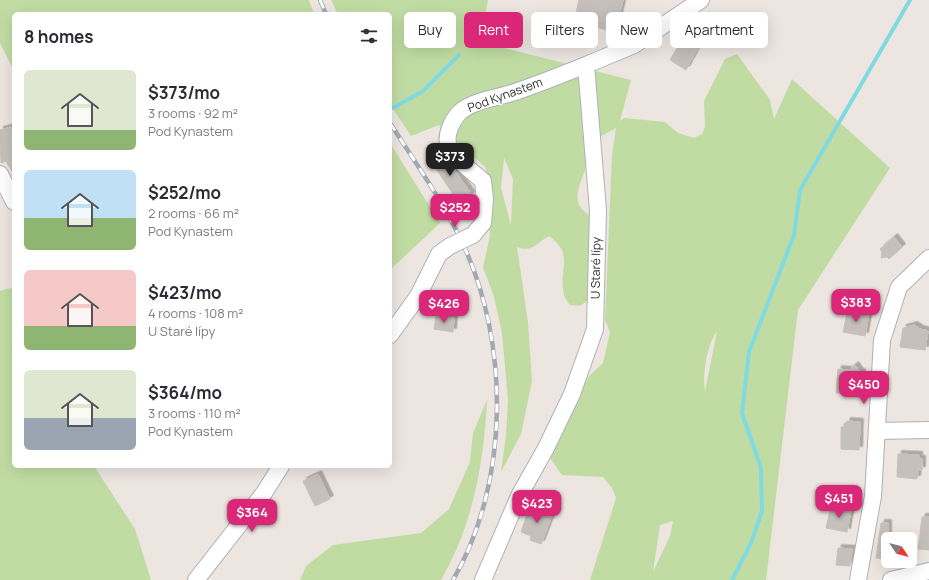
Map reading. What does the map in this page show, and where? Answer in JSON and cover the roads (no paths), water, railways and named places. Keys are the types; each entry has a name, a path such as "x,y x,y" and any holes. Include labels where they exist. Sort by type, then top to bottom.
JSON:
{"street":[{"path":"586,65 634,45 701,0"},
{"name":"Pod Kynastem","path":"392,332 418,296 439,254 450,246 473,235 483,223 485,199 483,181 455,155 448,144 448,136 454,119 460,112 474,104 515,92 586,65"},
{"name":"U Staré lípy","path":"483,580 519,496 546,448 572,394 595,329 598,210 586,65"},
{"path":"0,174 12,198"},
{"path":"858,580 873,496 882,340 898,287 929,258"},
{"path":"877,431 929,430"},
{"path":"196,580 264,493 280,468"},
{"path":"891,580 929,571"}],"waterway":[{"path":"732,580 751,543 762,511 761,468 742,413 749,352 794,235 800,190 910,0"},
{"path":"393,108 423,91 459,55"}],"railway":[{"path":"320,0 325,12"},
{"path":"392,126 437,196 462,242 478,282 489,324 495,367 497,412 494,457 485,500 472,541 453,580"}]}
